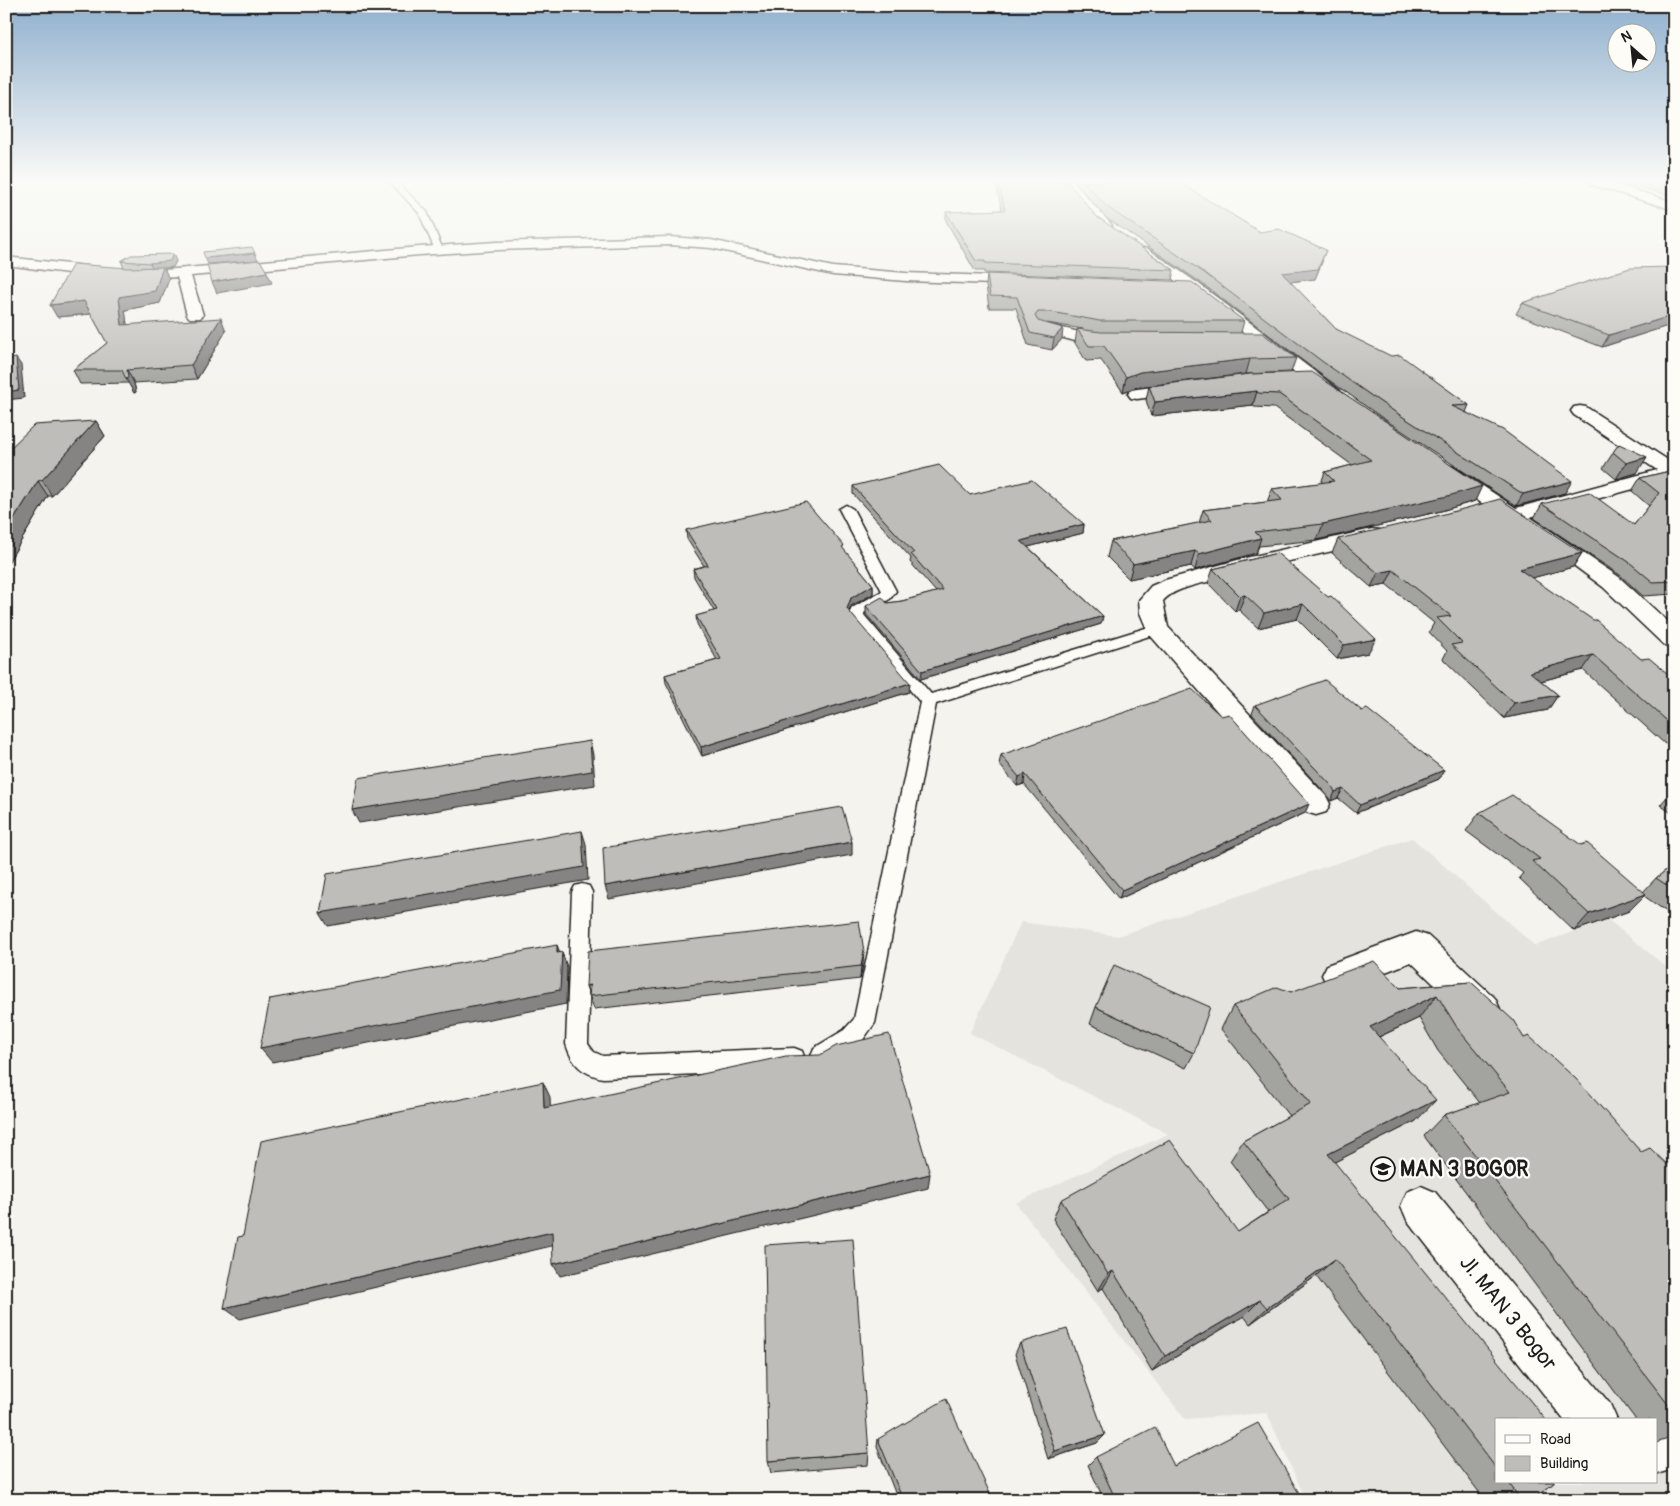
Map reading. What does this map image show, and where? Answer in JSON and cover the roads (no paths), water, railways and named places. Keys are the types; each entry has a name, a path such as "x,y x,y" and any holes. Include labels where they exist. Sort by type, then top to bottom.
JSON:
{"street":[{"path":"6,261 137,275 183,273 418,252"},
{"path":"749,252 834,271 914,278 1037,282"},
{"path":"1144,252 1194,287 1346,404"},
{"path":"183,273 195,315"},
{"path":"1164,286 1194,287"},
{"path":"1043,328 1075,336 1127,340"},
{"path":"1234,340 1263,340"},
{"path":"1286,379 1312,379"},
{"path":"1137,394 1201,386"},
{"path":"1580,411 1674,472"},
{"path":"1431,460 1611,582 1674,641"},
{"path":"1471,510 1504,509 1674,472"},
{"path":"1316,804 1157,629 1152,613 1151,600 1159,591 1173,585 1249,564 1390,531"},
{"path":"1314,984 1416,946 1509,1033"},
{"name":"Jl. MAN 3 Bogor","path":"1421,1206 1592,1418"},
{"path":"1658,1449 1674,1445"}],"lane":[{"path":"846,509 889,591 885,596 857,611 856,616 928,701"},
{"path":"928,701 1157,629"},
{"path":"582,892 577,1044 580,1054 590,1063 603,1067 820,1057 838,1048 852,1037 864,1023 928,701"}],"place":[{"name":"MAN 3 BOGOR","path":"1383,1169"}]}
